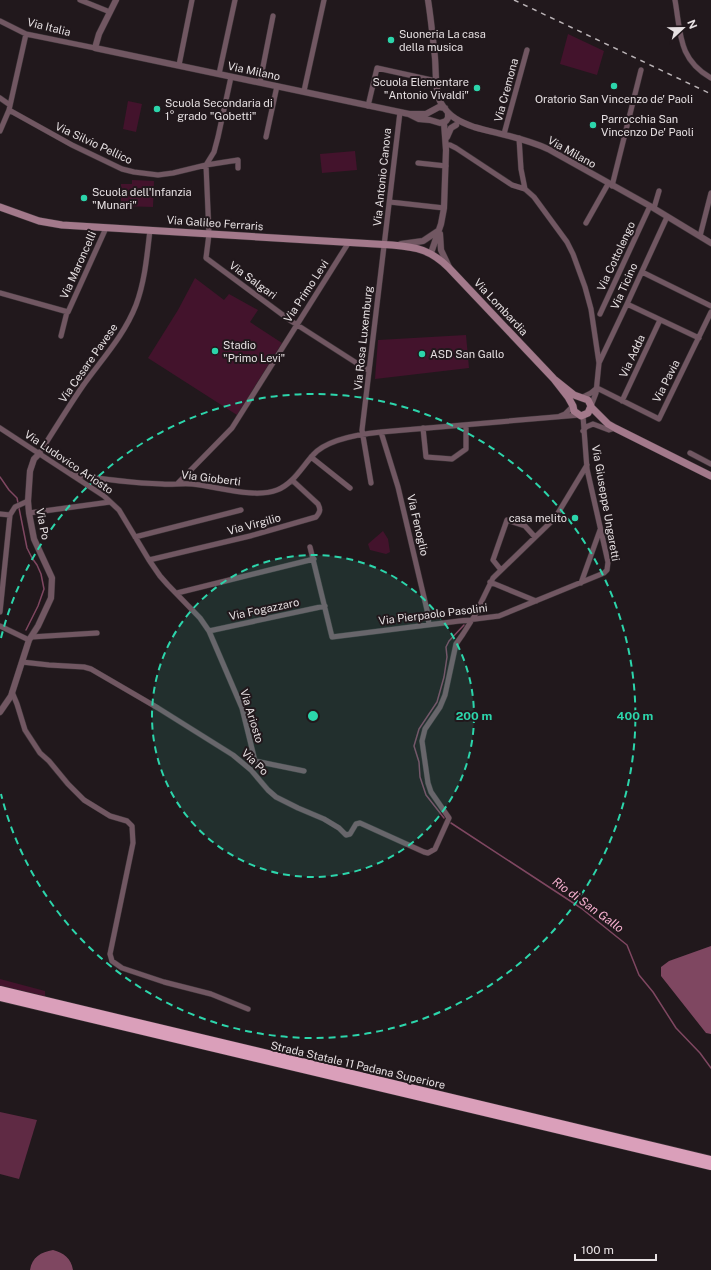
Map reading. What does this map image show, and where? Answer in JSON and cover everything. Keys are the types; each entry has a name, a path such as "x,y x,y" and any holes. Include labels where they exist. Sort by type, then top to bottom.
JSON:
{"highway":[{"name":"Strada Statale 11 Padana Superiore","path":"0,990 711,1160"},
{"name":"Strada Statale 11 Padana Superiore","path":"0,997 711,1166"}],"main road":[{"name":"Via Galileo Ferraris","path":"0,207 51,224 388,244 416,248 431,253"},
{"name":"Via Lombardia","path":"431,253 449,268 554,379 574,395 581,398"},
{"name":"Via Lombardia","path":"554,379 573,406"},
{"path":"608,424 604,424 595,418 582,415 574,411 573,406 575,401 581,398 588,400 591,406 608,424 711,476"},
{"path":"582,415 589,412 591,406"}],"street":[{"path":"80,0 110,12"},
{"path":"95,48 99,34 116,0"},
{"path":"179,65 192,0"},
{"path":"219,74 235,0"},
{"path":"304,91 324,0"},
{"path":"428,0 435,55 436,83 439,100 446,111 448,118 445,122 446,166 444,208 440,230 431,253"},
{"path":"675,0 685,50 690,61 711,78"},
{"path":"260,82 273,16"},
{"name":"Via Italia","path":"0,21 26,34 95,48"},
{"path":"0,131 9,107 26,34"},
{"name":"Via Milano","path":"95,48 409,114 426,114 439,107 456,120 475,127 519,138 548,149 652,207 666,217 711,243"},
{"name":"Via Cremona","path":"504,134 527,50"},
{"path":"368,106 377,68 436,83"},
{"path":"586,223 610,184 641,70"},
{"path":"209,234 206,165 214,152 231,77"},
{"path":"436,83 434,92 435,110 433,116 445,144"},
{"path":"266,137 277,86"},
{"name":"Via Silvio Pellico","path":"0,98 9,107 67,143 122,169 134,172 158,174 174,173 206,165 238,160 238,168"},
{"name":"Via Antonio Canova","path":"388,244 390,202 400,112"},
{"name":"Via Milano","path":"409,114 418,119 475,127"},
{"path":"445,144 451,128 456,125"},
{"path":"519,138 521,169 525,189"},
{"path":"445,144 456,148 512,184 525,189 534,197 567,242 585,287 591,309 599,363 597,388 591,406"},
{"path":"418,163 446,166"},
{"path":"652,207 658,191"},
{"path":"700,236 711,193"},
{"path":"390,202 444,208"},
{"name":"Via Cottolengo","path":"600,314 652,207"},
{"name":"Via Ticino","path":"599,363 666,217"},
{"name":"Via Maroncelli","path":"0,293 67,312 106,228"},
{"name":"Via Cesare Pavese","path":"39,454 82,387 123,332 130,318 143,284 150,230"},
{"path":"388,244 423,241 440,230"},
{"path":"440,230 441,250 449,268"},
{"name":"Via Salgari","path":"209,234 206,258 297,325 369,371"},
{"name":"Via Primo Levi","path":"178,483 232,428 349,242"},
{"name":"Via Rosa Luxemburg","path":"362,434 381,268 388,244"},
{"path":"642,272 711,306"},
{"path":"627,304 699,338"},
{"path":"61,336 67,312"},
{"name":"Via Pavia","path":"597,388 659,419 711,312"},
{"name":"Via Adda","path":"622,401 660,320"},
{"path":"581,398 597,388"},
{"path":"557,417 565,414 573,406"},
{"name":"Via Gioberti","path":"71,474 100,479 160,484 178,483 259,493 276,490 286,485 324,446 354,435 582,415"},
{"name":"Via Giuseppe Ungaretti","path":"582,415 587,465 608,562 607,570"},
{"path":"584,431 586,427 593,424 597,424 609,430 615,428"},
{"path":"423,428 426,457 452,460 466,449 466,425"},
{"name":"Via Ludovico Ariosto","path":"0,428 104,496 119,510 149,560 168,585 200,618 209,631"},
{"name":"Via Fenoglio","path":"381,432 398,487 429,625"},
{"path":"362,434 371,483"},
{"path":"690,453 711,464"},
{"name":"Via Po","path":"0,712 12,692 30,638 51,598 52,578 34,539 28,501 32,464 39,454"},
{"path":"312,457 350,488"},
{"path":"472,619 490,582 556,518 587,465"},
{"name":"Via Virgilio","path":"149,560 250,536 316,517 320,512 318,504 292,480"},
{"path":"0,612 10,515 18,505 28,501"},
{"path":"29,513 110,502"},
{"path":"135,537 241,510"},
{"path":"0,514 10,515"},
{"path":"501,570 493,560 507,520 525,526 535,537"},
{"path":"581,582 600,529"},
{"name":"Via Pierpaolo Pasolini","path":"310,546 332,637 499,616 604,573 607,570"},
{"path":"177,593 314,559"},
{"path":"490,582 536,601"},
{"name":"Via Fogazzaro","path":"209,631 325,606"},
{"name":"Via Po","path":"22,662 84,667 91,669 158,708 233,755 251,770 276,797 324,819 339,828 346,835 350,834 356,824 360,823 428,853 435,849 449,818 433,795 428,783 424,756 423,734 440,707 445,695 456,644 472,619"},
{"path":"0,626 30,638 98,633"},
{"name":"Via Ariosto","path":"209,631 242,708 255,760 304,771"},
{"path":"12,692 25,730 40,753 84,800 106,814 127,821 132,826 133,843 110,954 112,961 122,968 164,982 211,994 248,1009"}],"shaded area":[{"path":"568,34 604,51 597,75 560,64"},
{"path":"128,101 142,104 136,132 123,129"},
{"path":"355,151 357,170 322,173 320,154"},
{"path":"132,180 154,181 153,207 121,206 121,184 132,184"},
{"name":"Stadio \"Primo Levi\"","path":"195,278 224,300 229,294 258,310 250,322 282,343 237,415 148,358 178,310"},
{"name":"ASD San Gallo","path":"466,335 469,368 375,379 378,340"},
{"path":"383,531 388,539 390,552 386,554 370,550 368,544"},
{"path":"711,946 711,1034 706,1033 661,976 661,967 669,961"},
{"path":"0,979 45,991 45,999 0,988"},
{"path":"0,1112 37,1120 19,1179 0,1174"},
{"path":"53,1250 69,1259 73,1270 30,1270 35,1258 45,1252"}],"waterway":[{"path":"0,477 17,498 27,548 41,574 44,589 38,606 26,630"},
{"path":"444,818 426,795 420,777 419,762 414,746 419,729 437,702 444,677 447,657 446,647 449,641 464,625"},
{"name":"Rio di San Gallo","path":"451,823 581,908 627,945 639,975 653,992 676,1028 700,1053 711,1068"}],"railway":[{"path":"514,0 711,94"}],"place":[{"name":"Suoneria La casa della musica","path":"391,40"},
{"name":"Oratorio San Vincenzo de' Paoli","path":"614,86"},
{"name":"Scuola Elementare \"Antonio Vivaldi\"","path":"477,88"},
{"name":"Scuola Secondaria di 1° grado \"Gobetti\"","path":"157,109"},
{"name":"Parrocchia San Vincenzo De' Paoli","path":"593,125"},
{"name":"Scuola dell'Infanzia \"Munari\"","path":"84,198"},
{"name":"Stadio \"Primo Levi\"","path":"215,351"},
{"name":"ASD San Gallo","path":"422,354"},
{"name":"casa melito","path":"575,518"}]}
